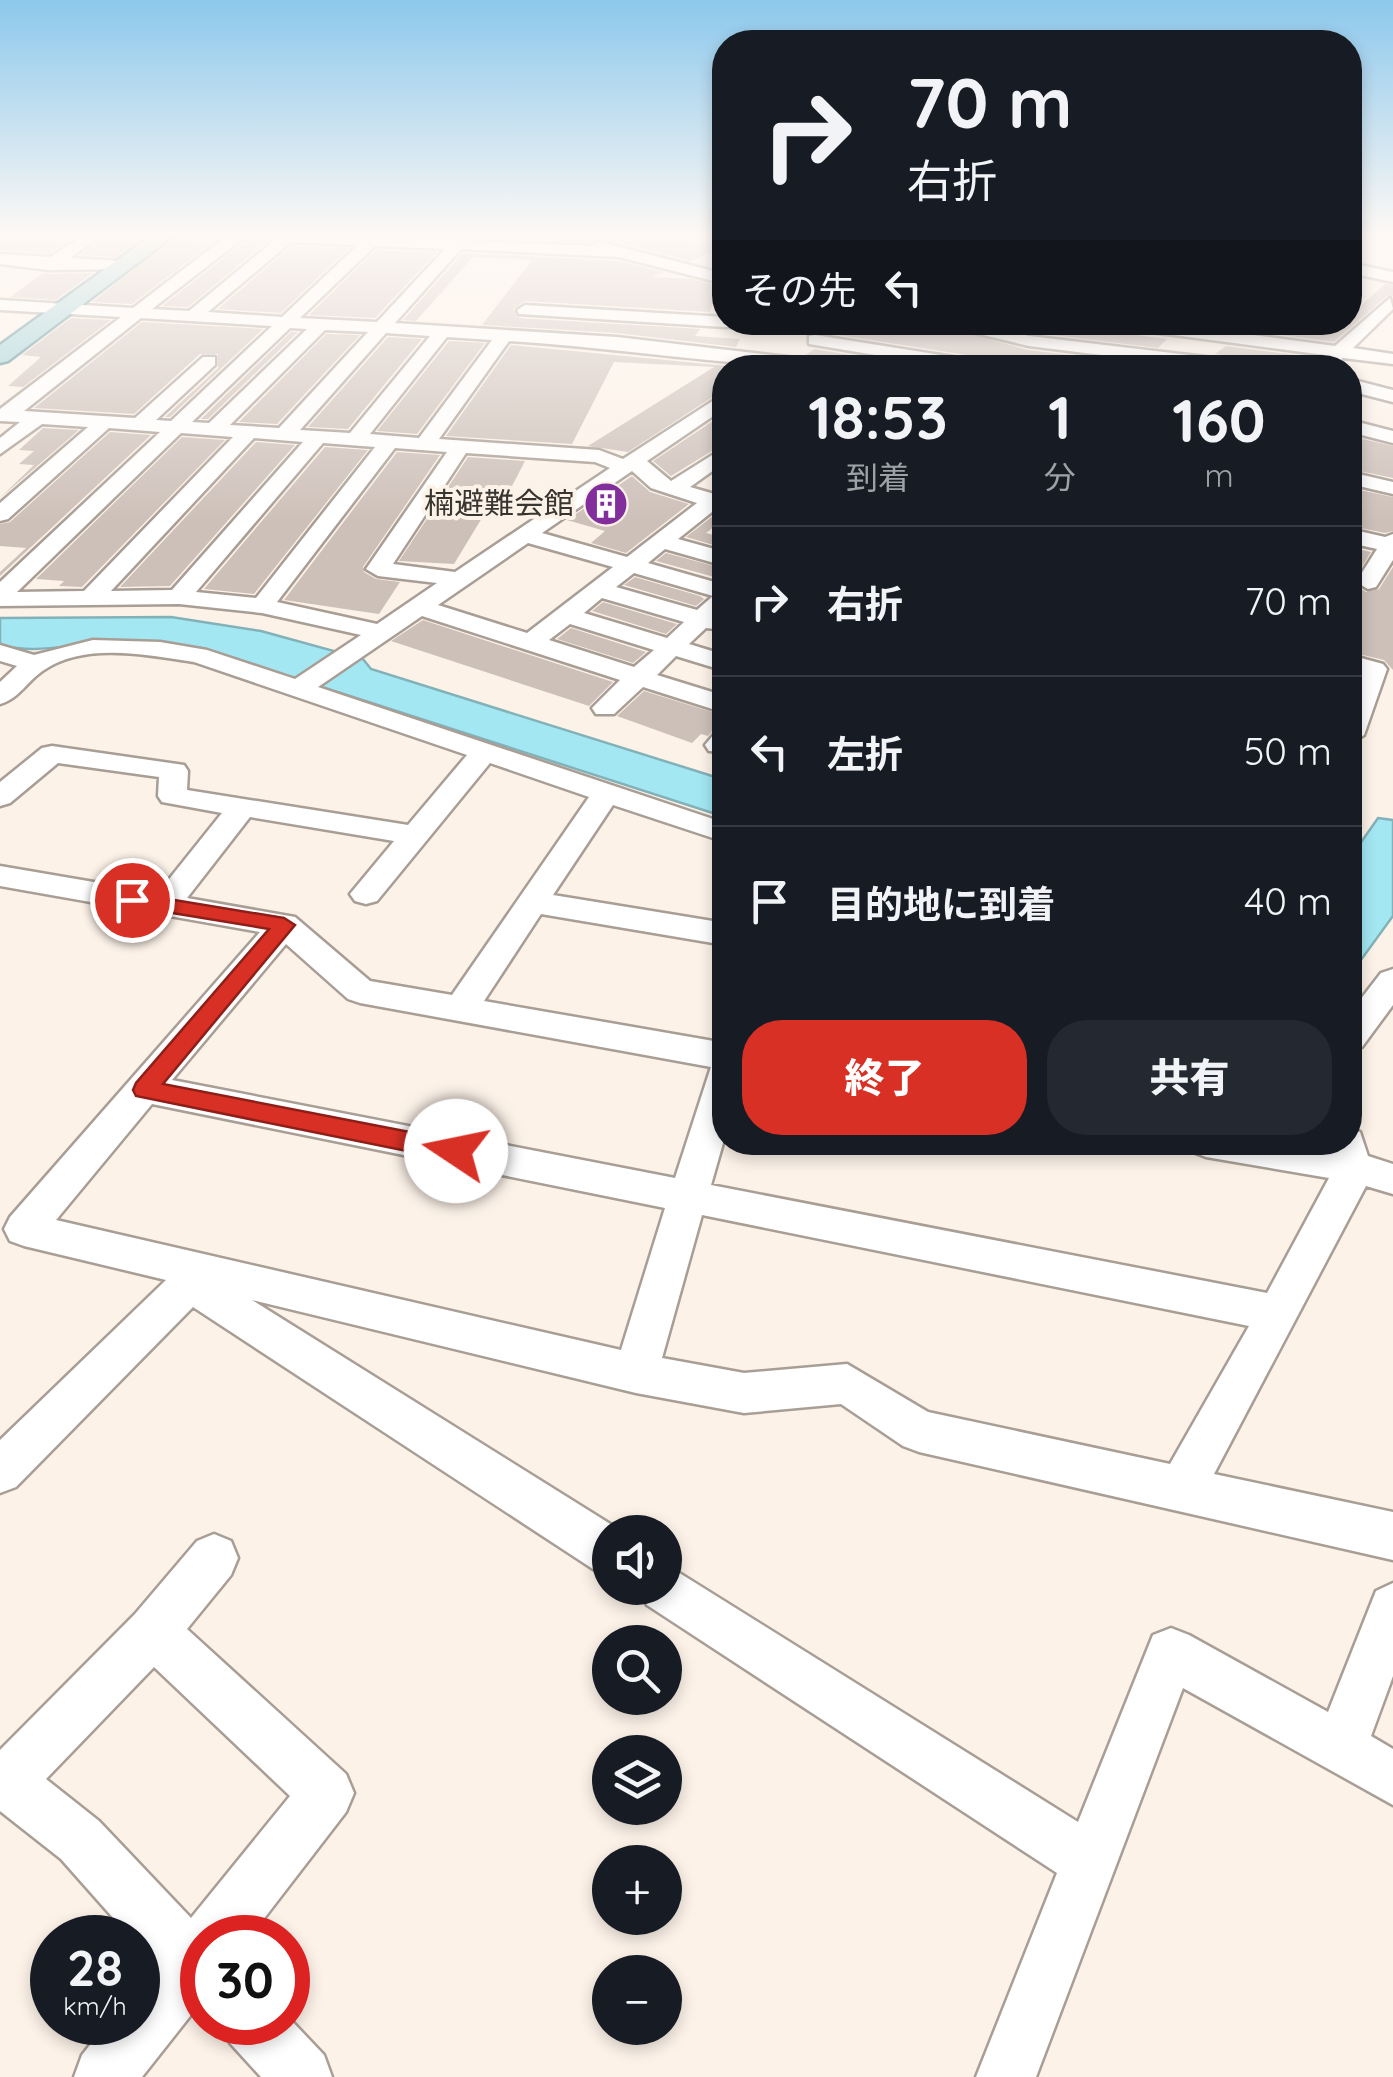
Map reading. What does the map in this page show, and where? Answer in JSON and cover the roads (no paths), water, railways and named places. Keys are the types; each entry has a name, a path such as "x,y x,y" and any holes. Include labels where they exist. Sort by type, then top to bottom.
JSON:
{"main road":[{"path":"0,356 35,330"}],"street":[{"path":"2,415 115,330"},
{"path":"0,597 279,330"},
{"path":"214,430 315,330"},
{"path":"284,435 379,330"},
{"path":"410,330 737,355"},
{"path":"425,444 510,330"},
{"path":"355,440 442,332"},
{"path":"702,350 712,335"},
{"path":"789,355 822,335"},
{"path":"1000,335 1147,355"},
{"path":"1188,335 1301,355"},
{"path":"1333,355 1348,335"},
{"path":"815,340 910,355"},
{"path":"1010,355 1029,341"},
{"path":"1362,359 1393,359"},
{"path":"139,425 209,361"},
{"path":"1362,388 1393,396"},
{"path":"302,686 712,408"},
{"path":"2,415 599,456 630,464 672,490 712,500"},
{"path":"0,448 37,418"},
{"path":"0,514 105,422"},
{"path":"688,423 712,429"},
{"path":"1362,429 1393,437"},
{"path":"90,598 248,432"},
{"path":"180,597 318,437"},
{"path":"262,606 389,442"},
{"path":"458,579 378,570 460,447"},
{"path":"672,490 712,462"},
{"path":"1362,481 1393,488"},
{"path":"530,643 687,521 712,506"},
{"path":"687,521 712,528"},
{"path":"525,535 712,591"},
{"path":"1362,538 1392,543"},
{"path":"662,541 712,554"},
{"path":"1362,577 1392,543"},
{"path":"1362,581 1393,588"},
{"path":"599,590 712,623"},
{"path":"0,597 180,597 262,606 381,632"},
{"path":"418,606 712,701"},
{"path":"566,615 712,658"},
{"path":"605,708 671,646 712,624"},
{"path":"0,696 36,663 73,651 144,648 198,655 302,686 712,829"},
{"path":"2,654 36,663"},
{"path":"366,894 484,752"},
{"path":"0,797 52,754 174,771 172,796 414,835"},
{"path":"461,1008 606,793"},
{"path":"164,906 242,808"},
{"path":"0,876 284,925 360,990 712,1054"},
{"path":"532,902 712,932"},
{"path":"284,925 24,1229 194,1278 744,1393 847,1384 920,1431 1393,1536"},
{"path":"1362,1018 1393,981"},
{"path":"1362,1030 1393,1028"},
{"path":"145,1090 1280,1314"},
{"path":"636,1372 712,1117"},
{"path":"1181,1490 1346,1191 1349,1155"},
{"path":"1351,1155 1393,1178"},
{"path":"0,1472 194,1278"},
{"path":"194,1278 592,1540"},
{"path":"180,1934 80,1840 3,1780 154,1632 214,1558"},
{"path":"682,1600 1092,1863"},
{"path":"1341,1747 1393,1608"},
{"path":"154,1632 326,1793 233,1915"},
{"path":"1006,2077 1170,1654 1393,1778"},
{"path":"104,2077 180,1982"},
{"path":"272,2045 302,2077"}],"water":[{"path":"171,617 261,631 363,659 371,669 712,776 712,813 201,648 130,643 33,649 0,645 0,618"},
{"path":"1378,818 1393,820 1393,916 1362,959 1362,841"}],"place":[{"name":"楠避難会館","path":"606,504"}]}
